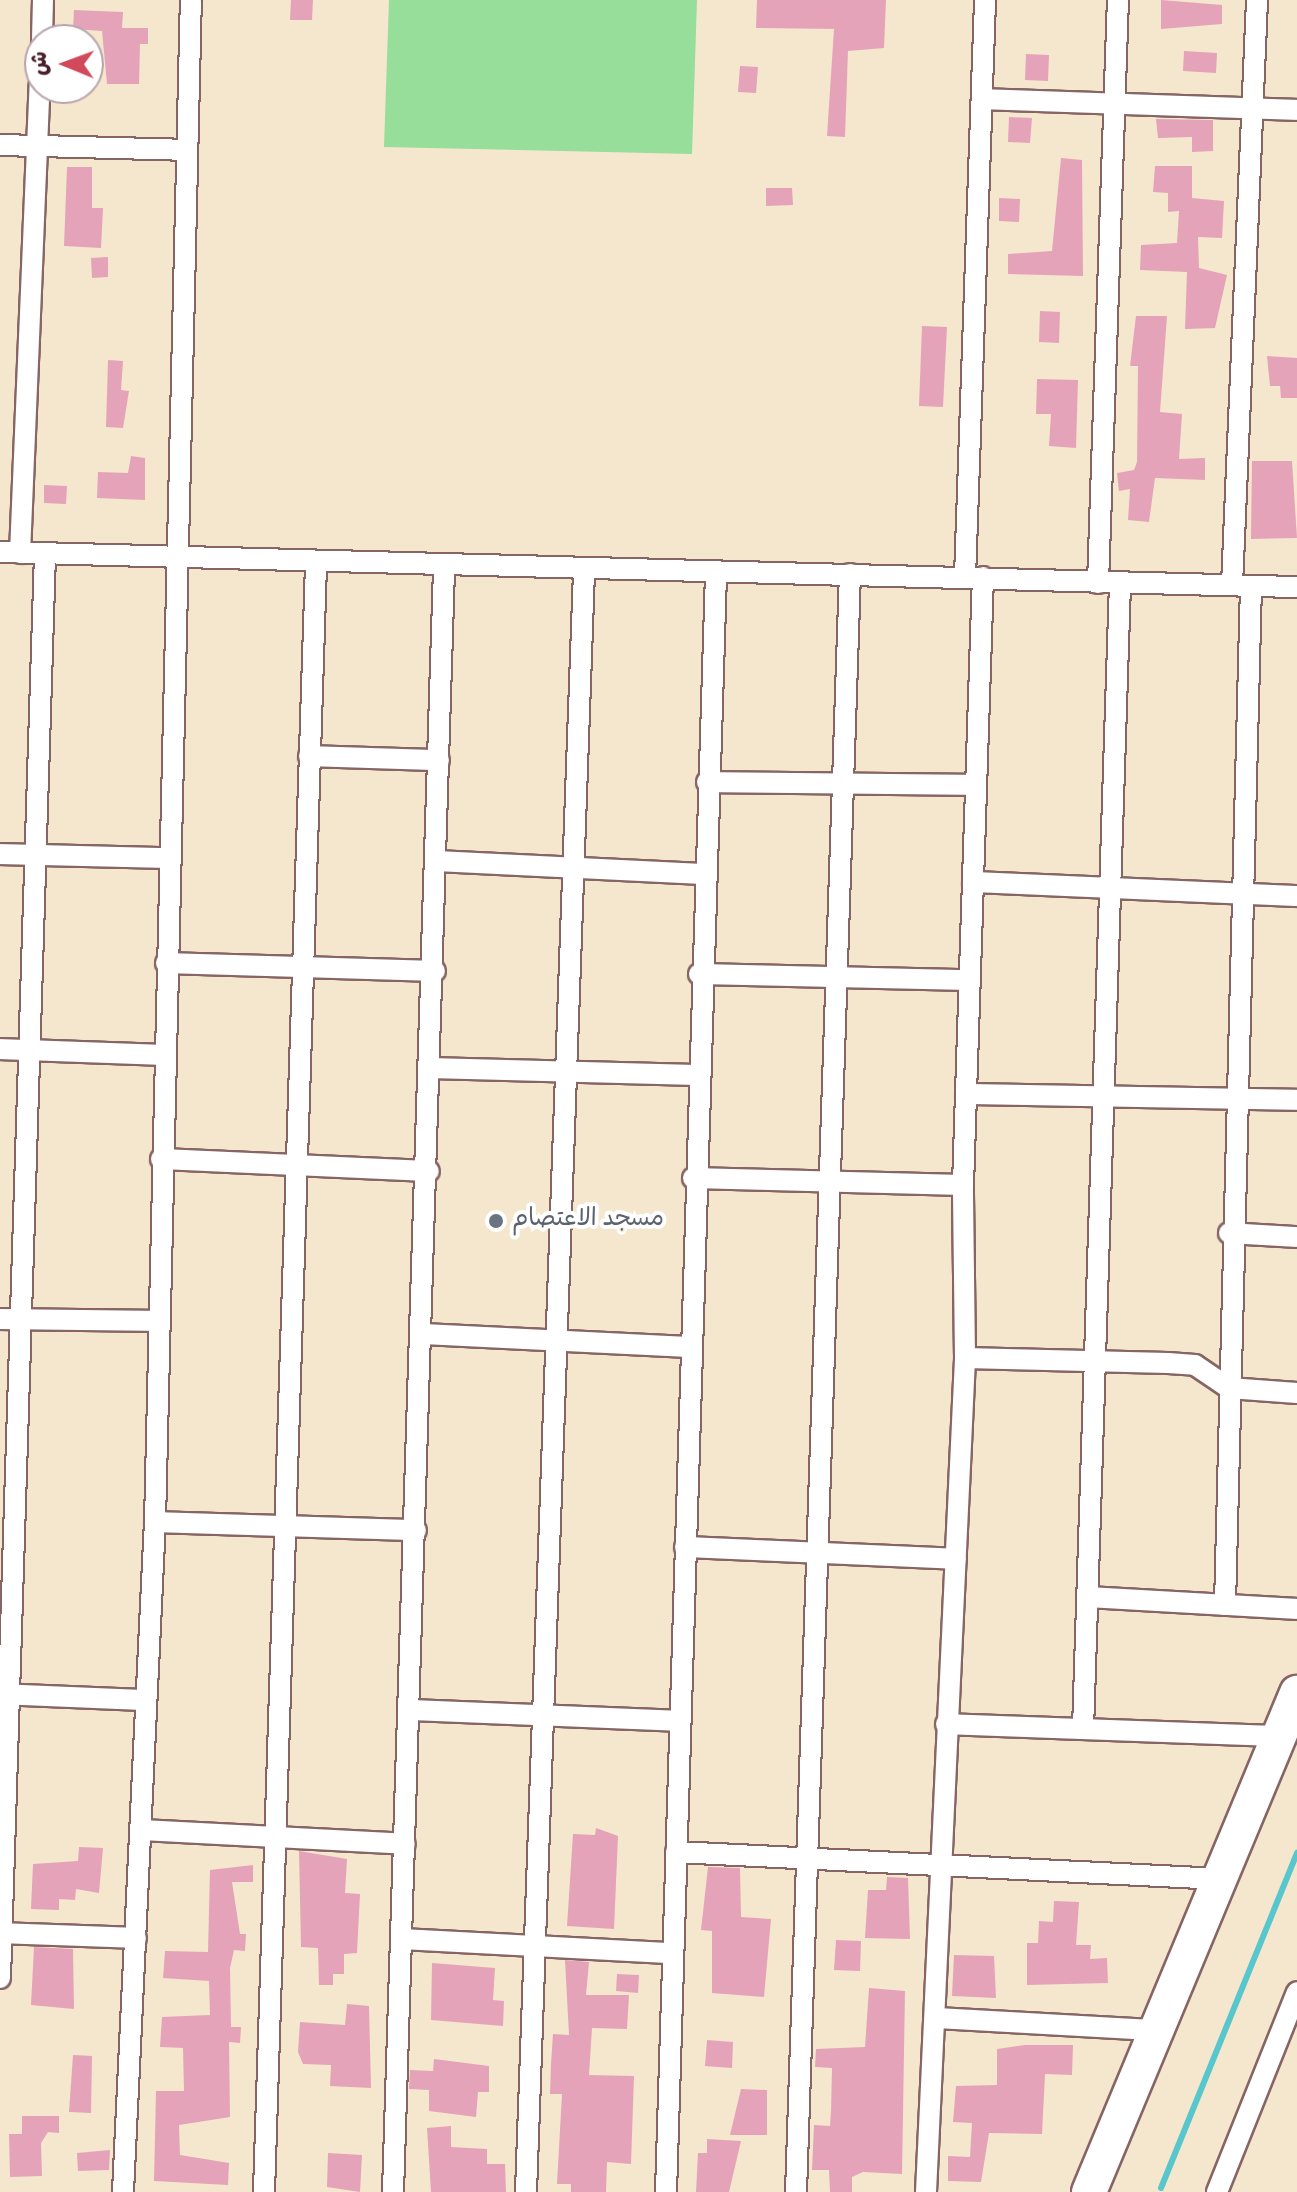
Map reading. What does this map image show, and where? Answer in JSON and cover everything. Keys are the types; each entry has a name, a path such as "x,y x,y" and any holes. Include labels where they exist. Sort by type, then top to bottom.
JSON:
{"main road":[{"path":"1097,2191 1156,2030 1297,1693"}],"street":[{"path":"42,24 43,0"},
{"path":"123,2192 155,1522 155,1321 191,0"},
{"path":"926,2192 938,2018 946,1724 965,1358 963,1185 976,785 974,577 985,0"},
{"path":"1098,583 1118,0"},
{"path":"1225,1605 1229,1233 1240,894 1242,586 1257,0"},
{"path":"982,99 1297,110"},
{"path":"39,104 10,552 316,564 850,574 1297,587"},
{"path":"0,145 187,150"},
{"path":"0,1978 10,1319 30,1051 45,555"},
{"path":"264,2192 288,1528 316,564"},
{"path":"393,2192 429,1171 444,567"},
{"path":"526,2192 531,1946 545,1714 563,1071 584,570"},
{"path":"666,2192 699,974 716,572"},
{"path":"796,2192 805,1861 822,1552 835,1182 850,574"},
{"path":"1083,1729 1106,1094 1120,583"},
{"path":"309,756 439,760"},
{"path":"707,782 976,785"},
{"path":"0,854 169,858"},
{"path":"436,861 703,874"},
{"path":"973,882 1297,896"},
{"path":"166,963 435,971"},
{"path":"699,974 970,980"},
{"path":"0,1049 162,1055"},
{"path":"430,1068 696,1075"},
{"path":"966,1094 1106,1094 1297,1100"},
{"path":"161,1159 429,1171"},
{"path":"693,1178 963,1185"},
{"path":"1229,1233 1297,1237"},
{"path":"10,1319 155,1321"},
{"path":"423,1334 689,1347"},
{"path":"965,1358 1195,1365 1229,1388 1297,1393"},
{"path":"155,1522 416,1530"},
{"path":"685,1547 956,1559"},
{"path":"1089,1597 1297,1609"},
{"path":"4,1695 145,1700"},
{"path":"409,1710 679,1721"},
{"path":"946,1724 1279,1736"},
{"path":"142,1830 278,1834 405,1844"},
{"path":"676,1852 942,1869 1220,1879"},
{"path":"1,1933 136,1938"},
{"path":"402,1939 672,1953"},
{"path":"1217,2192 1297,1992"},
{"path":"938,2018 1156,2030"}],"green space":[{"path":"389,0 697,0 692,154 384,147"}],"building":[{"path":"291,0 313,0 312,20 290,20"},
{"path":"757,0 886,0 884,48 848,51 845,137 827,136 834,29 756,28"},
{"path":"1161,0 1222,5 1222,24 1161,29"},
{"path":"74,10 123,12 122,28 148,28 148,44 140,44 139,84 107,84 104,24 73,24"},
{"path":"1184,51 1217,53 1216,73 1183,71"},
{"path":"1026,54 1049,55 1048,81 1025,80"},
{"path":"740,66 758,67 756,93 738,92"},
{"path":"1009,117 1032,118 1030,143 1008,142"},
{"path":"1156,119 1213,120 1213,151 1192,152 1192,137 1158,138"},
{"path":"1061,158 1082,160 1083,276 1008,274 1008,254 1052,251"},
{"path":"1155,166 1192,166 1192,198 1224,201 1222,238 1198,237 1199,268 1227,275 1215,328 1185,329 1187,272 1140,270 1141,245 1177,243 1179,211 1168,212 1168,193 1153,192"},
{"path":"67,167 92,167 92,208 103,208 101,248 64,246"},
{"path":"766,188 792,188 793,205 766,206"},
{"path":"999,198 1020,199 1019,222 999,221"},
{"path":"108,257 108,277 92,278 91,258"},
{"path":"1040,311 1060,312 1059,343 1039,342"},
{"path":"1136,316 1167,316 1160,412 1182,414 1179,459 1205,458 1205,480 1155,478 1149,522 1128,520 1130,489 1119,491 1117,473 1134,470 1137,462 1138,366 1130,366"},
{"path":"922,326 947,327 943,407 919,406"},
{"path":"1267,356 1297,358 1297,398 1281,398 1280,386 1270,386"},
{"path":"108,360 123,361 121,390 129,391 123,428 106,427"},
{"path":"1037,379 1078,380 1076,448 1049,446 1051,414 1036,414"},
{"path":"131,456 145,458 145,500 97,498 98,472 128,473"},
{"path":"1252,461 1292,461 1297,538 1251,539"},
{"path":"44,485 67,486 66,504 44,503"},
{"path":"596,1828 618,1836 614,1929 567,1926 573,1834 595,1835"},
{"path":"79,1847 103,1848 99,1893 76,1889 75,1900 59,1899 59,1910 31,1909 33,1864 78,1861"},
{"path":"299,1851 347,1859 345,1893 360,1894 357,1953 344,1954 344,1974 333,1974 333,1985 319,1985 318,1948 301,1947"},
{"path":"253,1865 253,1882 232,1882 240,1934 246,1934 245,1951 234,1950 230,1968 231,2027 241,2027 240,2043 229,2042 230,2117 179,2125 180,2155 229,2163 228,2185 154,2181 156,2091 184,2091 183,2048 160,2047 162,2017 210,2015 209,1981 163,1978 165,1951 208,1952 210,1870"},
{"path":"708,1867 740,1868 741,1917 771,1919 764,1997 712,1993 712,1931 701,1930"},
{"path":"887,1877 908,1878 910,1939 865,1938 868,1890 886,1890"},
{"path":"1054,1901 1079,1902 1076,1945 1091,1945 1090,1959 1107,1958 1108,1983 1027,1985 1027,1943 1038,1943 1039,1921 1053,1922"},
{"path":"836,1940 861,1941 860,1971 834,1970"},
{"path":"34,1947 73,1949 74,2009 31,2005"},
{"path":"954,1955 994,1956 996,1998 952,1996"},
{"path":"565,1960 589,1962 586,1995 629,1995 627,2029 592,2028 589,2075 634,2076 631,2164 607,2162 606,2192 571,2192 571,2184 557,2184 562,2094 550,2094 551,2064 553,2034 569,2035"},
{"path":"432,1963 495,1968 493,2000 504,2001 503,2026 431,2020"},
{"path":"617,1974 639,1975 638,1993 616,1991"},
{"path":"869,1988 905,1991 902,2174 863,2172 852,2177 852,2192 830,2192 829,2170 812,2170 814,2125 830,2126 831,2111 832,2068 815,2067 816,2049 865,2047"},
{"path":"347,2004 369,2006 371,2088 330,2086 331,2065 303,2064 298,2052 300,2022 345,2025"},
{"path":"707,2040 733,2042 732,2068 705,2066"},
{"path":"1025,2045 1073,2045 1072,2075 1045,2074 1042,2134 989,2133 981,2182 948,2181 948,2156 970,2157 972,2123 953,2122 956,2086 997,2085 997,2049"},
{"path":"73,2055 92,2056 91,2113 69,2112"},
{"path":"434,2059 489,2066 489,2092 478,2092 476,2117 429,2111 429,2090 409,2089 410,2070 433,2071"},
{"path":"741,2089 767,2090 767,2135 730,2135"},
{"path":"22,2116 59,2116 59,2133 48,2132 41,2143 42,2176 10,2177 9,2134 22,2134"},
{"path":"451,2126 451,2147 487,2149 487,2164 505,2164 506,2192 431,2192 427,2128"},
{"path":"707,2139 741,2141 729,2192 696,2192 698,2153 707,2153"},
{"path":"110,2150 109,2170 78,2171 77,2153"},
{"path":"328,2153 362,2155 360,2192 327,2187"}],"waterway":[{"path":"1161,2188 1297,1853"}],"place":[{"name":"مسجد الاعتصام","path":"496,1221"}]}
